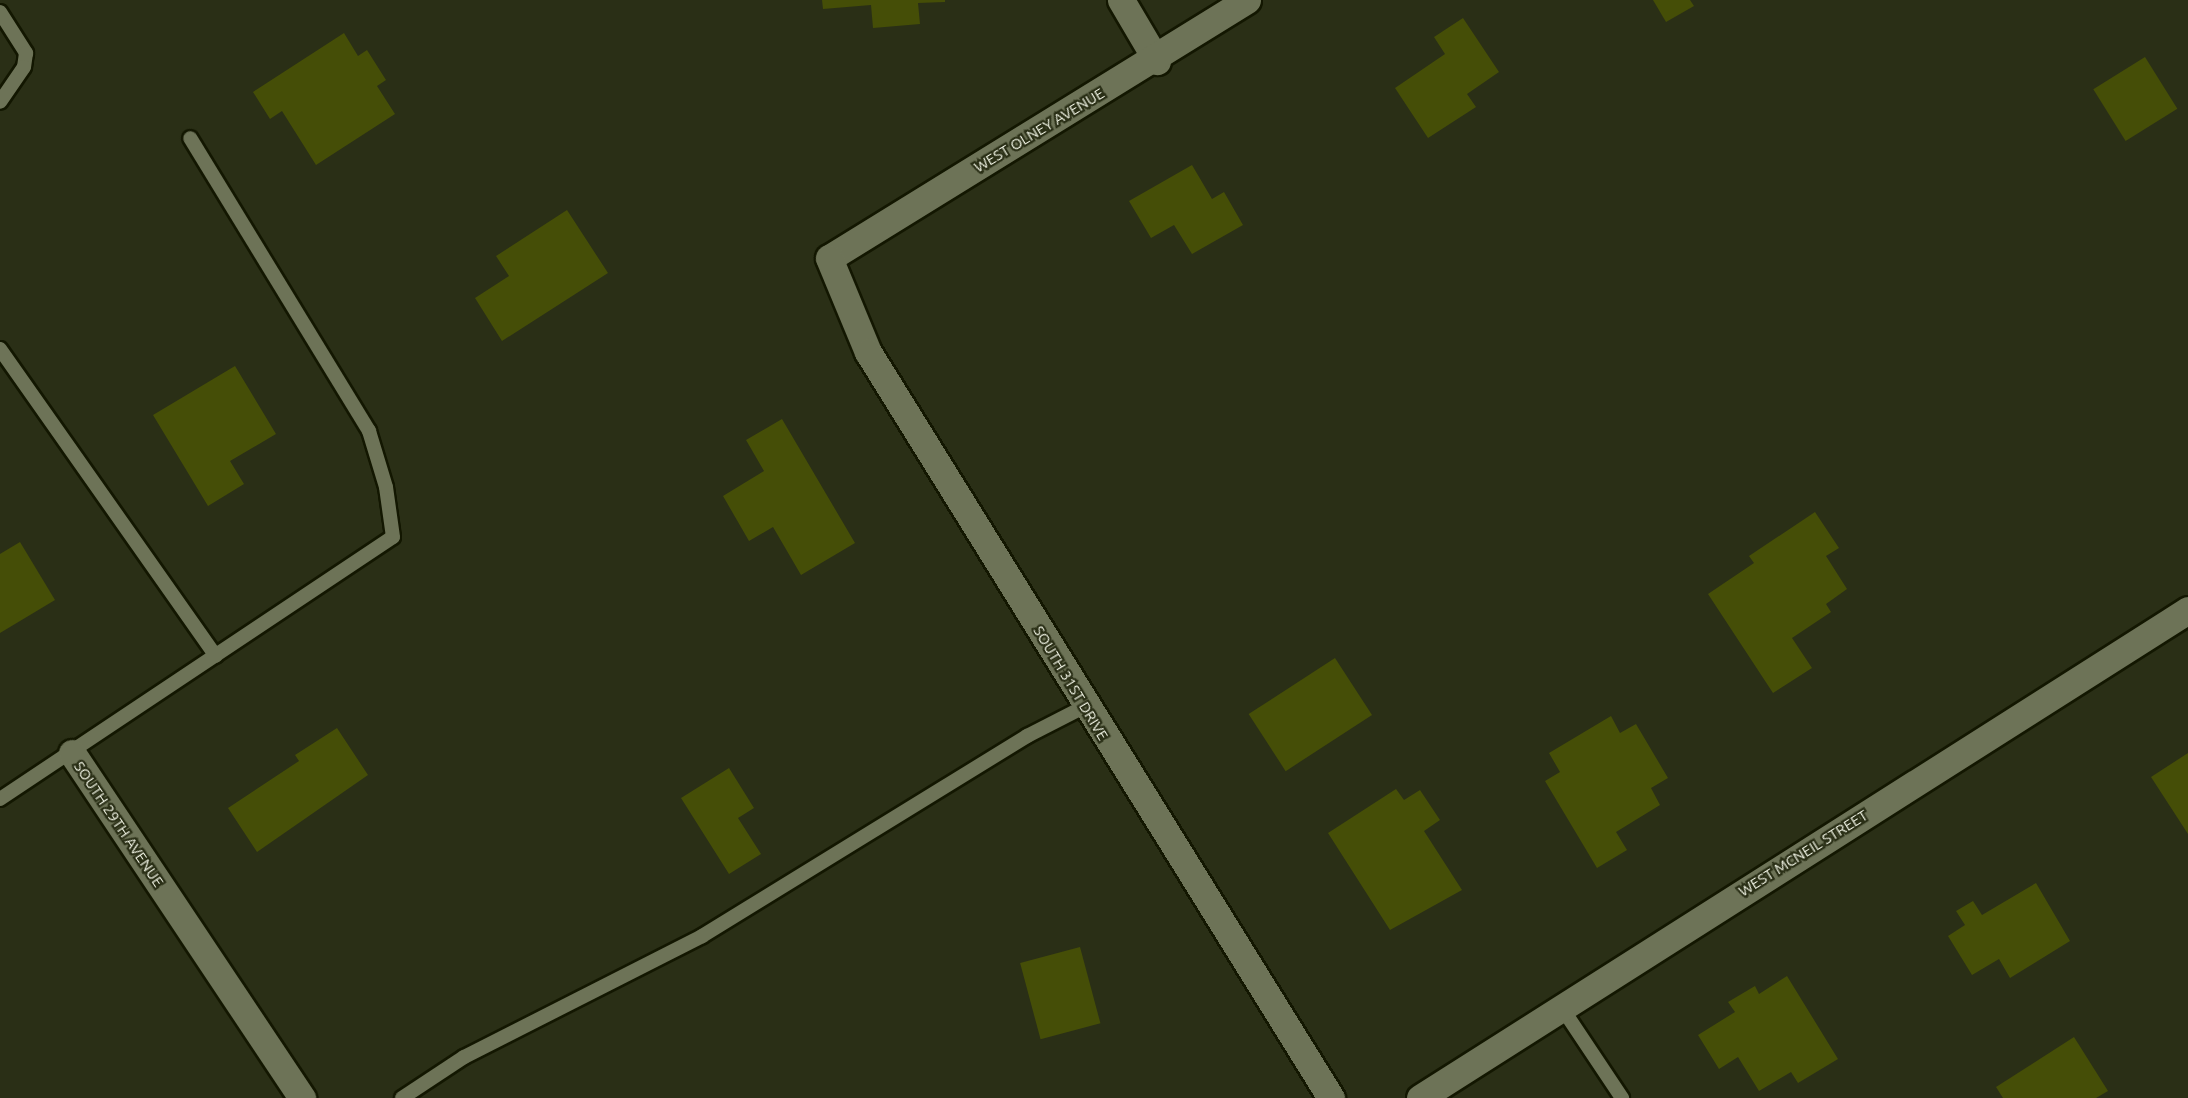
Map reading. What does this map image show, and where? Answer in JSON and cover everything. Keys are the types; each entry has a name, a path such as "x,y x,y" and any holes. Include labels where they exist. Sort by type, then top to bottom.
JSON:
{"street":[{"path":"1121,0 1157,61"},
{"name":"WEST OLNEY AVENUE","path":"829,258 1157,61 1247,0"},
{"name":"SOUTH 31ST DRIVE","path":"829,258 868,352 1086,706 1332,1098"},
{"name":"WEST MCNEIL STREET","path":"1420,1098 1560,1005 2188,610"},
{"name":"SOUTH 29TH AVENUE","path":"72,753 302,1098"}],"lane":[{"path":"0,12 26,53 24,67 0,102"},
{"name":"SOUTH 29TH AVENUE","path":"72,753 393,537 386,488 369,431 190,138"},
{"path":"0,349 216,656"},
{"path":"402,1098 464,1057 702,936 1027,736 1086,706"},
{"path":"0,799 72,753"},
{"path":"1560,1005 1622,1098"}],"building":[{"path":"822,0 945,0 945,2 918,3 920,24 873,28 871,5 823,9"},
{"path":"1653,0 1690,0 1694,6 1666,22"},
{"path":"1463,18 1499,72 1467,94 1476,107 1428,138 1395,88 1445,54 1434,37"},
{"path":"344,33 358,56 367,50 386,80 377,86 395,114 316,165 282,111 270,119 253,92"},
{"path":"2145,57 2177,109 2126,141 2093,89"},
{"path":"1192,165 1212,199 1224,192 1243,225 1192,254 1174,225 1151,238 1129,201"},
{"path":"567,210 608,273 502,341 475,298 509,276 496,256"},
{"path":"235,366 276,434 230,461 244,484 208,506 153,415"},
{"path":"782,419 855,543 801,575 773,527 749,541 723,496 764,471 746,440"},
{"path":"1815,512 1839,548 1826,556 1847,589 1826,604 1831,612 1792,638 1812,668 1773,693 1708,594 1754,563 1749,556"},
{"path":"20,542 55,600 0,633 0,554"},
{"path":"1335,658 1372,715 1286,771 1249,714"},
{"path":"1611,716 1620,733 1636,724 1668,778 1651,788 1660,805 1616,832 1627,850 1597,868 1545,781 1560,772 1549,753"},
{"path":"337,728 368,775 257,852 228,808 299,761 295,755"},
{"path":"2188,753 2188,834 2151,777"},
{"path":"729,768 754,808 738,818 761,854 729,874 681,798"},
{"path":"1396,789 1404,800 1420,790 1440,820 1424,831 1462,890 1390,930 1328,833"},
{"path":"2036,883 2070,941 2010,978 1999,959 1972,975 1948,936 1965,925 1956,911 1973,901 1982,915"},
{"path":"1080,947 1100,1023 1041,1039 1020,963"},
{"path":"1787,976 1838,1059 1798,1083 1791,1072 1759,1091 1738,1057 1719,1069 1698,1035 1735,1012 1728,1002 1755,986 1759,994"},
{"path":"2074,1037 2108,1091 2096,1098 2003,1098 1996,1087"}]}
